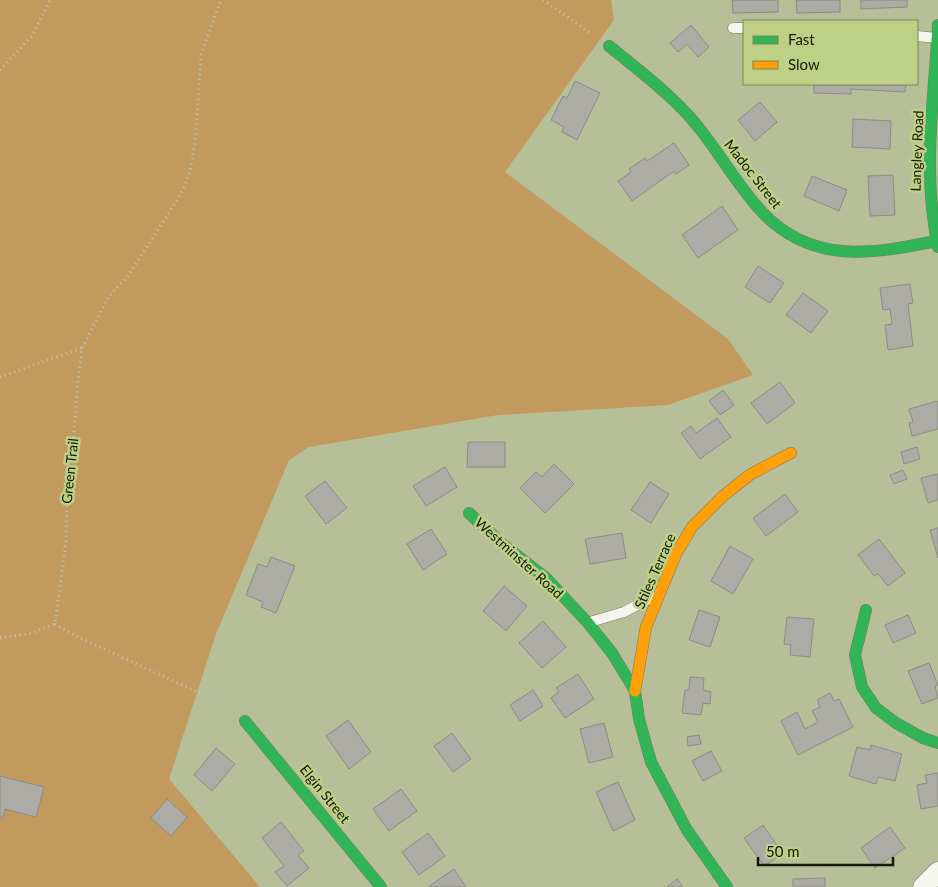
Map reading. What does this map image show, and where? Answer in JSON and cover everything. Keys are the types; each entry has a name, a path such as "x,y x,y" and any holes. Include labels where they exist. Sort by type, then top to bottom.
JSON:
{"street":[{"name":"Langley Road","path":"937,244 931,209 929,181 938,25"},
{"name":"Madoc Street","path":"608,46 676,103 700,129 762,212 795,239 821,249 850,253 884,251 937,244"},
{"name":"Stiles Terrace","path":"635,691 646,627 676,554 692,527 723,496 752,474 791,453"},
{"name":"Westminster Road","path":"469,513 501,543 546,578 588,623 612,653 635,691 639,719 651,762 687,830 728,887"},
{"path":"866,610 855,654 862,687 876,708 896,723 923,738 938,743"},
{"name":"Elgin Street","path":"245,721 381,887"},
{"path":"923,887 938,872"}],"lane":[{"path":"733,28 743,28"},
{"path":"918,36 938,38"},
{"path":"588,623 624,612 660,593"}],"path":[{"path":"0,70 32,36 50,0"},
{"path":"0,377 82,348 109,296 128,276 181,194 190,172 196,135 201,54 222,0"},
{"path":"544,0 608,46"},
{"name":"Green Trail","path":"55,624 66,541 67,500 82,348"},
{"path":"0,638 32,633 55,624 78,637 208,697 245,721"}],"shaded area":[{"path":"0,0 611,0 614,20 505,172 728,339 753,375 668,405 498,415 309,447 289,460 216,634 169,779 260,887 0,887"}],"building":[{"path":"732,0 778,0 778,12 733,13"},
{"path":"796,0 840,0 840,12 797,13"},
{"path":"861,0 907,0 907,7 861,9"},
{"path":"691,25 709,47 698,57 687,44 678,52 670,43"},
{"path":"575,81 600,93 577,140 562,132 564,127 551,120 563,96 567,98"},
{"path":"814,85 906,85 905,92 851,89 851,94 814,93"},
{"path":"760,102 777,122 755,141 738,120"},
{"path":"853,119 891,121 890,149 852,147"},
{"path":"674,143 689,165 676,174 674,171 632,201 618,181 631,172 629,169 645,158 647,161"},
{"path":"893,175 895,215 870,216 868,176"},
{"path":"812,176 847,190 839,211 804,196"},
{"path":"722,206 738,230 698,258 682,235"},
{"path":"758,266 784,283 770,303 745,287"},
{"path":"910,284 913,303 908,304 913,346 888,350 885,325 892,324 890,309 883,310 880,288"},
{"path":"803,293 828,311 811,333 786,315"},
{"path":"780,382 795,403 767,424 751,403"},
{"path":"723,390 734,405 720,415 709,401"},
{"path":"938,401 938,429 912,436 909,423 913,422 909,409"},
{"path":"717,418 731,437 700,459 681,433 691,426 696,433"},
{"path":"468,442 505,442 505,467 467,467"},
{"path":"917,447 920,459 904,464 901,452"},
{"path":"554,464 574,484 545,513 520,488 536,472 542,477"},
{"path":"445,467 457,487 426,506 413,486"},
{"path":"903,470 907,479 894,484 890,475"},
{"path":"938,474 938,500 928,503 921,478"},
{"path":"325,481 347,508 326,524 305,496"},
{"path":"650,482 669,494 651,523 631,510"},
{"path":"785,494 798,512 766,536 753,518"},
{"path":"938,528 938,558 930,530"},
{"path":"431,529 447,554 423,570 407,544"},
{"path":"622,533 626,558 590,564 585,539"},
{"path":"879,539 905,573 888,586 878,574 874,576 858,555"},
{"path":"730,546 753,559 733,594 711,581"},
{"path":"271,557 295,566 276,613 261,607 263,602 246,595 258,564 267,567"},
{"path":"504,586 527,606 506,631 483,611"},
{"path":"699,610 720,617 710,647 689,640"},
{"path":"908,615 916,633 893,643 885,625"},
{"path":"787,617 814,619 810,657 790,655 791,645 784,644"},
{"path":"543,621 566,647 542,668 519,643"},
{"path":"929,663 938,685 935,686 938,698 922,704 908,671"},
{"path":"578,674 594,699 565,718 551,698 559,692 556,688"},
{"path":"690,677 704,678 703,690 711,692 710,704 703,703 701,715 682,713 685,690 689,690"},
{"path":"533,690 543,706 520,721 510,705"},
{"path":"830,693 834,701 839,699 853,727 798,755 781,721 797,712 805,729 818,722 812,711 820,707 817,700"},
{"path":"348,720 371,752 349,769 326,736"},
{"path":"604,723 613,757 589,763 580,729"},
{"path":"452,733 471,759 453,772 434,746"},
{"path":"699,735 701,744 688,746 687,737"},
{"path":"871,745 902,754 895,781 878,777 876,784 849,776 857,747 870,750"},
{"path":"216,748 235,764 212,791 194,775"},
{"path":"711,751 722,771 703,781 692,761"},
{"path":"938,773 938,806 921,809 917,785 927,783 925,775"},
{"path":"0,776 44,787 36,817 5,809 3,818 0,817"},
{"path":"618,782 635,820 613,831 596,792"},
{"path":"401,789 417,811 389,831 373,809"},
{"path":"167,799 187,817 171,836 151,818"},
{"path":"281,822 304,851 298,855 309,868 287,886 275,872 284,866 262,838"},
{"path":"763,825 783,854 764,866 744,838"},
{"path":"890,827 905,848 875,868 861,848"},
{"path":"428,833 445,856 419,875 402,852"},
{"path":"454,869 466,887 428,887"},
{"path":"825,878 825,887 793,887 793,879"},
{"path":"677,879 683,887 667,887"}],"traffic: fast":[{"path":"938,25 930,164 933,219 938,247"},
{"path":"609,46 680,106 708,140 752,201 781,229 801,241 822,248 866,252 936,241"},
{"path":"469,513 501,543 546,578 588,623 612,653 635,691 639,719 651,762 687,830 727,887"},
{"path":"866,610 855,655 862,687 876,708 896,723 923,738 938,743"},
{"path":"245,721 381,887"}],"traffic: slow":[{"path":"635,691 646,627 676,554 692,527 723,496 751,474 791,453"}]}
